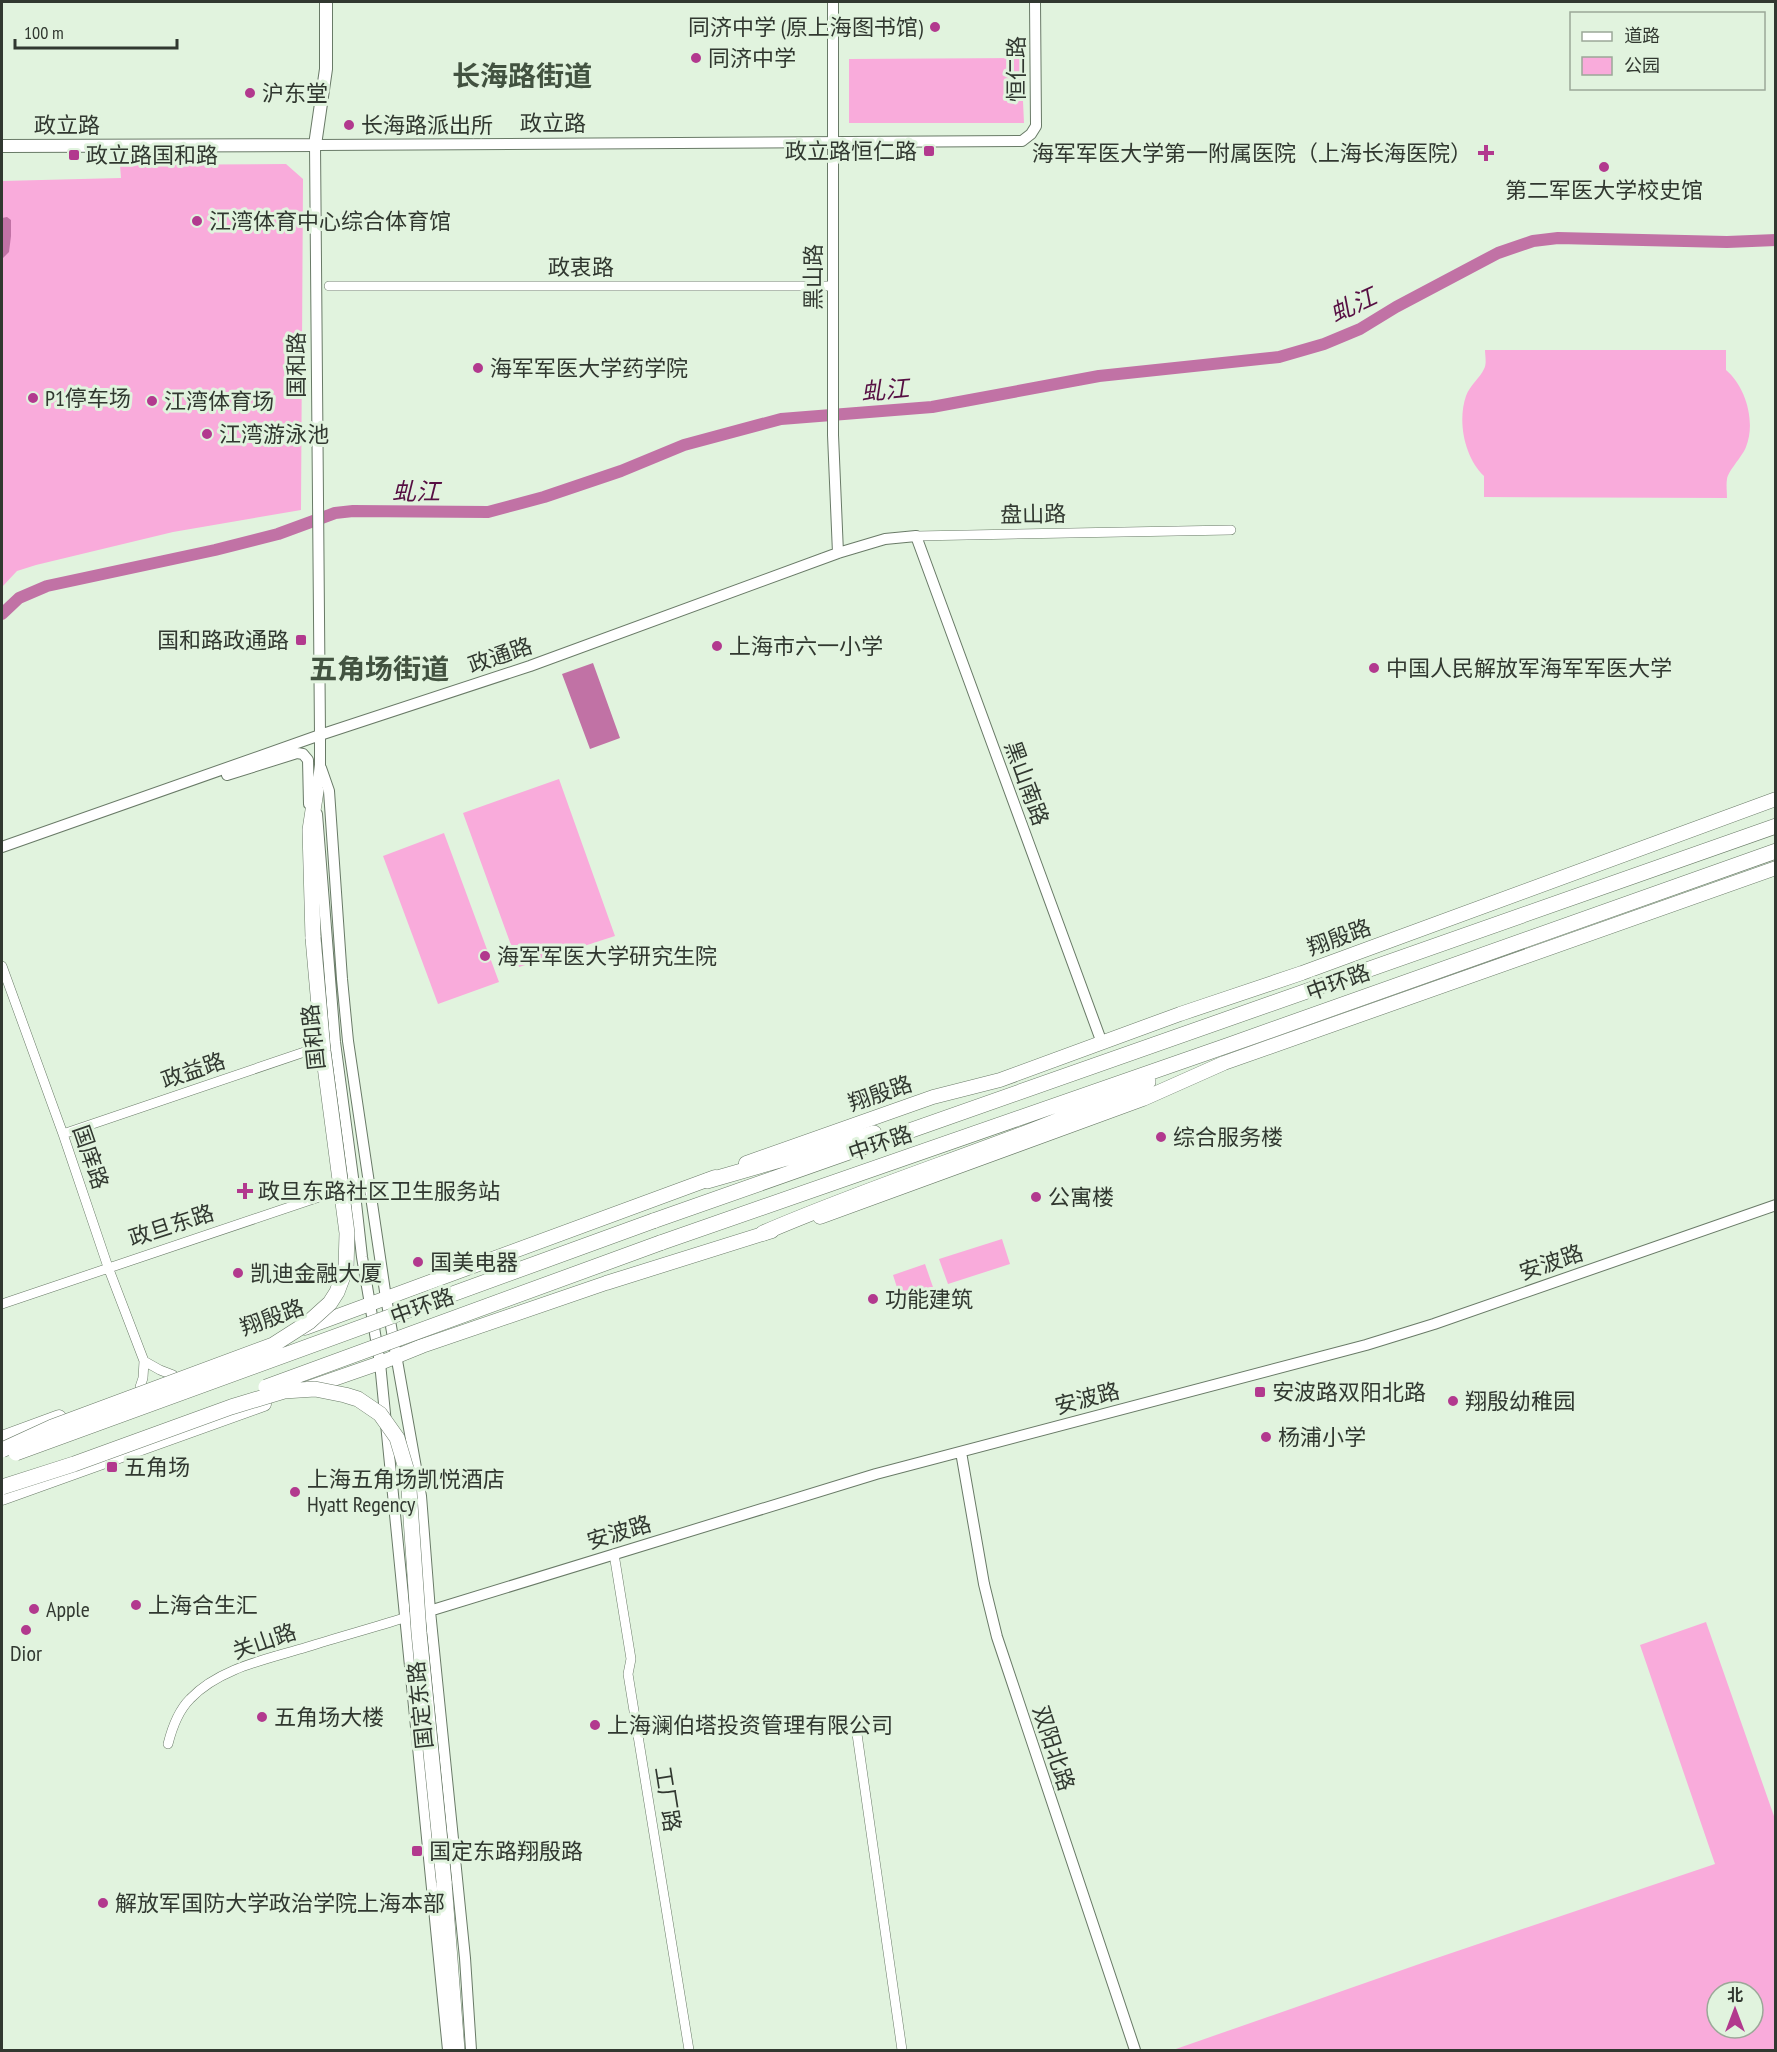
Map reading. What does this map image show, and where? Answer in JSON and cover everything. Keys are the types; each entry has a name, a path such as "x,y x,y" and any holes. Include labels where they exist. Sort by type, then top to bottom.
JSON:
{"highway":[{"path":"2,1450 52,1427 273,1345 309,1322 330,1303 337,1292 346,1268 347,1233 323,1051 313,938 310,830 316,791"},
{"name":"中环路","path":"2,1458 652,1221 1776,826"},
{"name":"中环路","path":"2,1486 660,1243 1776,851"},
{"path":"763,1233 824,1207 1097,1106 1229,1045"},
{"path":"707,1181 1007,1097"},
{"path":"2,1486 74,1464 242,1403 284,1391 315,1389 345,1395 358,1399 380,1414 397,1438 408,1475 420,1645 444,1882 457,2050"}],"main road":[{"name":"国和路","path":"315,145 326,69 326,2"},
{"name":"政立路","path":"2,146 315,145"},
{"name":"翔殷路","path":"2,1438 707,1181 740,1165 933,1097 1000,1080 1302,973 1776,799"},
{"path":"2,1498 396,1352 422,1346 606,1283 864,1202 1143,1099 1224,1062 1776,868"},
{"path":"2,1486 209,1411 379,1359"}],"street":[{"name":"黑山路","path":"833,2 833,435 838,553"},
{"name":"恒仁路","path":"1031,134 1036,126 1035,2"},
{"name":"政立路","path":"315,145 1022,141 1031,134"},
{"name":"国和路","path":"315,145 320,735 320,765 316,791 335,1042 362,1257 379,1359"},
{"name":"政衷路","path":"329,286 832,286"},
{"name":"盘山路","path":"838,553 885,539 916,536 1232,530"},
{"name":"黑山南路","path":"916,536 1102,1043"},
{"name":"政通路","path":"2,846 320,735 530,666 838,553"},
{"path":"195,780 211,781 297,753 303,754 308,760 310,830"},
{"name":"国和路","path":"320,765 329,791 348,1041 396,1352"},
{"name":"国庠路","path":"2,966 108,1267 144,1361 140,1387"},
{"name":"政益路","path":"63,1134 335,1042"},
{"name":"政旦东路","path":"2,1304 354,1185"},
{"name":"安波路","path":"404,1618 876,1474 1366,1345 1434,1324 1776,1205"},
{"name":"国定东路","path":"396,1352 421,1496 430,1611 465,1958 471,2050"},
{"name":"国定东路","path":"379,1359 394,1487 404,1618 448,2050"},
{"path":"144,1361 173,1375"},
{"name":"双阳北路","path":"961,1452 984,1584 997,1637 1135,2050"},
{"name":"工厂路","path":"614,1554 631,1659 627,1674 689,2050"},
{"name":"关山路","path":"168,1744 178,1715 189,1699 210,1682 269,1658 404,1618"},
{"path":"857,1734 902,2050"}],"green space":[{"path":"1021,58 1024,123 849,123 849,59"},
{"name":"江湾体育场","path":"286,164 303,179 301,510 173,532 36,565 17,571 2,587 2,181 121,178 120,165"},
{"path":"1485,350 1726,350 1726,370 1744,395 1750,427 1746,447 1728,476 1727,498 1484,497 1484,476 1472,460 1468,450 1464,439 1462,417 1466,396 1485,367"},
{"path":"559,779 615,936 519,967 463,813"},
{"path":"444,833 499,982 438,1004 383,856"},
{"path":"1002,1239 1010,1264 948,1284 939,1259"},
{"path":"925,1264 934,1290 901,1300 893,1275"},
{"path":"1706,1622 1775,1819 1775,2050 1173,2050 1425,1962 1715,1864 1640,1645"}],"shaded area":[{"path":"7,217 11,220 11,236 9,252 2,259 2,218"},
{"path":"593,663 620,738 590,749 562,674"}],"waterway":[{"name":"虬江","path":"2,614 19,598 47,586 215,550 278,534 335,513 353,511 488,512 544,497 621,471 684,445 781,419 932,407 1099,376 1279,357 1324,344 1360,329 1396,307 1498,253 1533,241 1558,238 1727,242 1776,240"}],"place":[{"name":"同济中学 (原上海图书馆)","path":"935,27"},
{"name":"同济中学","path":"696,58"},
{"name":"沪东堂","path":"250,93"},
{"name":"长海路派出所","path":"349,125"},
{"name":"政立路恒仁路","path":"929,151"},
{"name":"海军军医大学第一附属医院（上海长海医院）","path":"1486,153"},
{"name":"政立路国和路","path":"74,155"},
{"name":"第二军医大学校史馆","path":"1604,167"},
{"name":"江湾体育中心综合体育馆","path":"197,221"},
{"name":"海军军医大学药学院","path":"478,368"},
{"name":"P1停车场","path":"33,398"},
{"name":"江湾体育场","path":"152,401"},
{"name":"江湾游泳池","path":"207,434"},
{"name":"国和路政通路","path":"301,640"},
{"name":"上海市六一小学","path":"717,646"},
{"name":"中国人民解放军海军军医大学","path":"1374,668"},
{"name":"海军军医大学研究生院","path":"485,956"},
{"name":"综合服务楼","path":"1161,1137"},
{"name":"政旦东路社区卫生服务站","path":"245,1191"},
{"name":"公寓楼","path":"1036,1197"},
{"name":"国美电器","path":"418,1262"},
{"name":"凯迪金融大厦","path":"238,1273"},
{"name":"功能建筑","path":"873,1299"},
{"name":"安波路双阳北路","path":"1260,1392"},
{"name":"翔殷幼稚园","path":"1453,1401"},
{"name":"杨浦小学","path":"1266,1437"},
{"name":"五角场","path":"112,1467"},
{"name":"上海五角场凯悦酒店 Hyatt Regency","path":"295,1492"},
{"name":"上海合生汇","path":"136,1605"},
{"name":"Apple","path":"34,1609"},
{"name":"Dior","path":"26,1630"},
{"name":"五角场大楼","path":"262,1717"},
{"name":"上海澜伯塔投资管理有限公司","path":"595,1725"},
{"name":"国定东路翔殷路","path":"417,1851"},
{"name":"解放军国防大学政治学院上海本部","path":"103,1903"}],"district":[{"name":"长海路街道","path":"522,75"},
{"name":"五角场街道","path":"379,668"}]}
